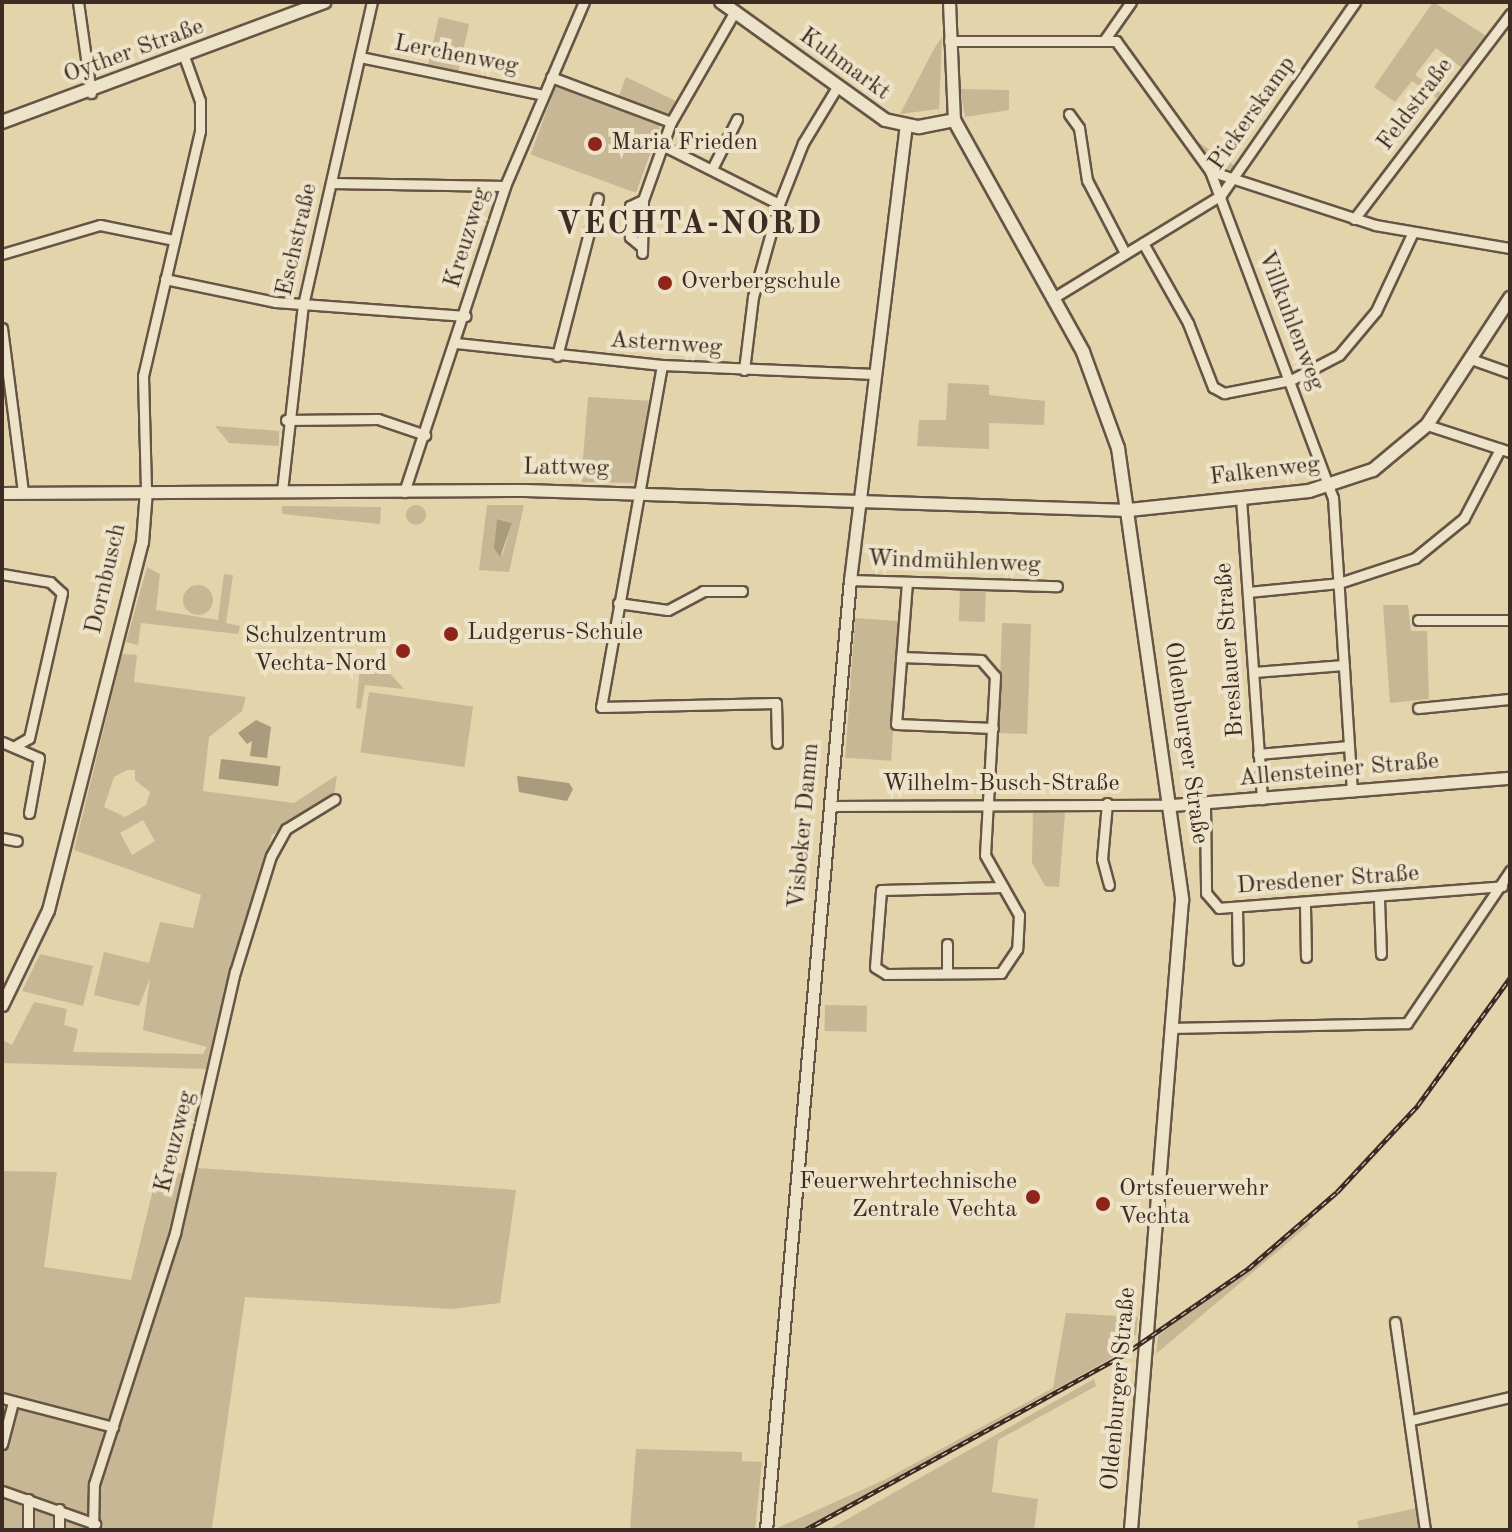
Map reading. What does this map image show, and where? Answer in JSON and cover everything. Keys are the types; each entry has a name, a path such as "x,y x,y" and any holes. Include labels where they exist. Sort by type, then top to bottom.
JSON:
{"main road":[{"name":"Oyther Straße","path":"2,122 185,59 324,2"},
{"name":"Kuhmarkt","path":"721,2 837,87 906,127 954,120"},
{"name":"Oldenburger Straße","path":"954,120 1053,298 1101,393 1129,510 1172,805 1182,925 1131,1530"},
{"name":"Falkenweg","path":"1129,510 1330,487 1393,458 1427,425 1510,298"}],"street":[{"path":"78,2 91,93"},
{"name":"Eschstraße","path":"282,491 286,420 303,305 372,2"},
{"name":"Kreuzweg","path":"404,492 465,316 505,186 584,2"},
{"name":"Oldenburger Straße","path":"949,2 954,120"},
{"path":"949,41 1105,39 1131,2"},
{"name":"Pickerskamp","path":"1053,298 1221,195 1355,2"},
{"path":"642,250 643,200 662,145 671,122 734,13"},
{"name":"Feldstraße","path":"1354,219 1510,14"},
{"name":"Villkuhlenweg","path":"1105,39 1123,46 1210,171 1330,487 1352,791"},
{"name":"Lerchenweg","path":"360,57 543,95"},
{"name":"Dornbusch","path":"2,1005 48,910 142,542 146,490 143,376 201,115 185,59"},
{"path":"551,77 671,122"},
{"path":"744,370 753,297 779,204 803,143 837,87"},
{"path":"1069,114 1079,128 1087,180 1125,253"},
{"path":"712,169 737,119"},
{"name":"Visbeker Damm","path":"766,1530 850,580 906,127"},
{"path":"662,145 779,204"},
{"path":"1210,171 1354,219 1412,234 1510,248"},
{"path":"332,183 505,186"},
{"path":"557,356 598,198"},
{"path":"2,254 100,225 174,240"},
{"path":"1143,243 1217,392 1291,380 1350,345 1384,298 1412,234"},
{"path":"165,279 303,305 465,316"},
{"path":"2,328 23,492"},
{"name":"Asternweg","path":"456,343 662,365 875,374"},
{"path":"1471,359 1510,373"},
{"path":"662,365 601,707 776,703 777,743"},
{"path":"286,420 378,419 425,435"},
{"path":"1248,592 1339,583 1415,558 1446,536 1480,494 1505,451 1427,425"},
{"name":"Lattweg","path":"2,493 146,490 637,492 1129,510"},
{"name":"Breslauer Straße","path":"1241,498 1262,799"},
{"path":"2,574 50,582 62,593 29,738 17,745"},
{"name":"Windmühlenweg","path":"850,580 1057,586"},
{"path":"907,582 896,724 993,728"},
{"path":"618,603 668,610 703,591 742,591"},
{"path":"1418,620 1510,620"},
{"path":"901,657 981,660 995,676 985,855 1019,915 1016,959 1001,973 886,974 875,967 881,890 1003,887"},
{"path":"1254,672 1344,665"},
{"path":"1418,708 1510,699"},
{"path":"2,742 17,745 39,758 29,813"},
{"path":"1258,754 1349,746"},
{"name":"Allensteiner Straße","path":"1172,805 1205,805 1510,778"},
{"name":"Kreuzweg","path":"95,1527 94,1484 175,1233 235,972 271,856 286,829 335,799"},
{"path":"1107,803 1102,859 1109,885"},
{"name":"Wilhelm-Busch-Straße","path":"829,806 1172,805"},
{"name":"Dresdener Straße","path":"1205,805 1208,901 1237,909 1379,900 1502,886"},
{"path":"2,838 17,841"},
{"path":"1174,1028 1407,1023 1510,871"},
{"path":"1379,900 1381,954"},
{"path":"1305,906 1306,957"},
{"path":"1237,909 1238,960"},
{"path":"947,944 947,973"},
{"path":"1395,1322 1425,1530"},
{"path":"1411,1420 1510,1397"},
{"path":"2,1398 113,1427"},
{"path":"2,1444 13,1402"},
{"path":"2,1491 59,1509 95,1527"},
{"path":"28,1499 28,1530"},
{"path":"59,1509 59,1530"}],"shaded area":[{"path":"1433,2 1491,39 1466,71 1436,48 1415,75 1442,94 1438,99 1412,81 1395,102 1374,87"},
{"path":"439,17 469,24 458,74 428,67"},
{"path":"942,37 939,109 900,114 934,49"},
{"path":"626,77 676,101 668,117 618,98"},
{"path":"556,85 661,123 636,193 531,155"},
{"path":"960,89 1009,90 1009,110 965,117"},
{"path":"1190,137 1237,167 1221,172"},
{"path":"948,383 989,385 989,395 1045,401 1044,425 989,423 989,449 917,446 919,420 946,420"},
{"path":"588,397 652,401 634,483 581,482"},
{"path":"215,426 279,431 279,446 229,443"},
{"path":"412,505 420,505 426,515 420,525 412,525 406,519 406,511"},
{"path":"487,505 524,505 509,572 479,570","holes":["498,519 512,523 502,556 496,529"]},
{"path":"282,506 381,507 380,524 282,514"},
{"path":"497,519 512,523 500,557 494,548"},
{"path":"147,567 160,574 156,610 218,620 224,574 233,575 226,623 240,626 238,634 141,623 138,645 126,642"},
{"path":"198,585 209,589 213,600 209,611 198,615 187,611 183,600 187,589"},
{"path":"960,587 986,588 985,622 959,621"},
{"path":"1383,605 1408,605 1411,631 1427,631 1429,699 1390,703"},
{"path":"855,618 901,621 891,761 845,758"},
{"path":"1002,623 1031,624 1027,734 998,733"},
{"path":"122,654 137,655 134,682 246,697 242,711 209,737 203,791 294,803 337,775 334,796 272,835 209,1069 2,1063 2,1040 12,1045 34,1002 67,1009 64,1025 78,1029 73,1052 203,1054 207,1047 143,1030 150,978 139,1006 94,995 104,952 149,963 160,922 193,928 201,895 74,850","holes":["127,770 135,770 135,780 150,792 146,805 125,817 104,807 114,777","143,820 155,841 132,855 120,833"]},
{"path":"360,667 387,670 404,689 365,685 361,709 356,708"},
{"path":"369,692 473,707 464,767 361,752"},
{"path":"256,720 271,727 267,758 250,756 252,741 247,744 238,733"},
{"path":"221,759 281,766 278,786 219,779"},
{"path":"517,776 569,783 573,789 567,801 519,792"},
{"path":"1033,811 1065,813 1059,887 1045,886 1032,863"},
{"path":"40,954 93,966 83,1006 22,991"},
{"path":"825,1005 867,1006 867,1032 825,1031"},
{"path":"197,1168 516,1190 500,1303 451,1309 245,1297 212,1528 222,1530 2,1530 2,1171 57,1172 44,1267 131,1280 157,1173 185,1173 152,1292 160,1292"},
{"path":"1307,1221 1310,1224 1156,1354 1158,1336"},
{"path":"1066,1313 1138,1317 1136,1335 1127,1338 1128,1349 801,1530 773,1530 886,1479 1053,1388"},
{"path":"1094,1379 1096,1386 998,1440 992,1492 1038,1499 1034,1530 828,1530"},
{"path":"636,1449 742,1452 742,1461 762,1462 755,1529 630,1530"},
{"path":"1417,1508 1420,1530 1359,1530 1357,1521"}],"railway":[{"path":"805,1530 1122,1356 1249,1268 1337,1192 1418,1105 1510,978"}],"place":[{"name":"Maria Frieden","path":"595,144"},
{"name":"Overbergschule","path":"665,283"},
{"name":"Ludgerus-Schule","path":"451,634"},
{"name":"Schulzentrum Vechta-Nord","path":"403,651"},
{"name":"Feuerwehrtechnische Zentrale Vechta","path":"1033,1197"},
{"name":"Ortsfeuerwehr Vechta","path":"1103,1204"}],"district":[{"name":"VECHTA-NORD","path":"690,225"}]}
